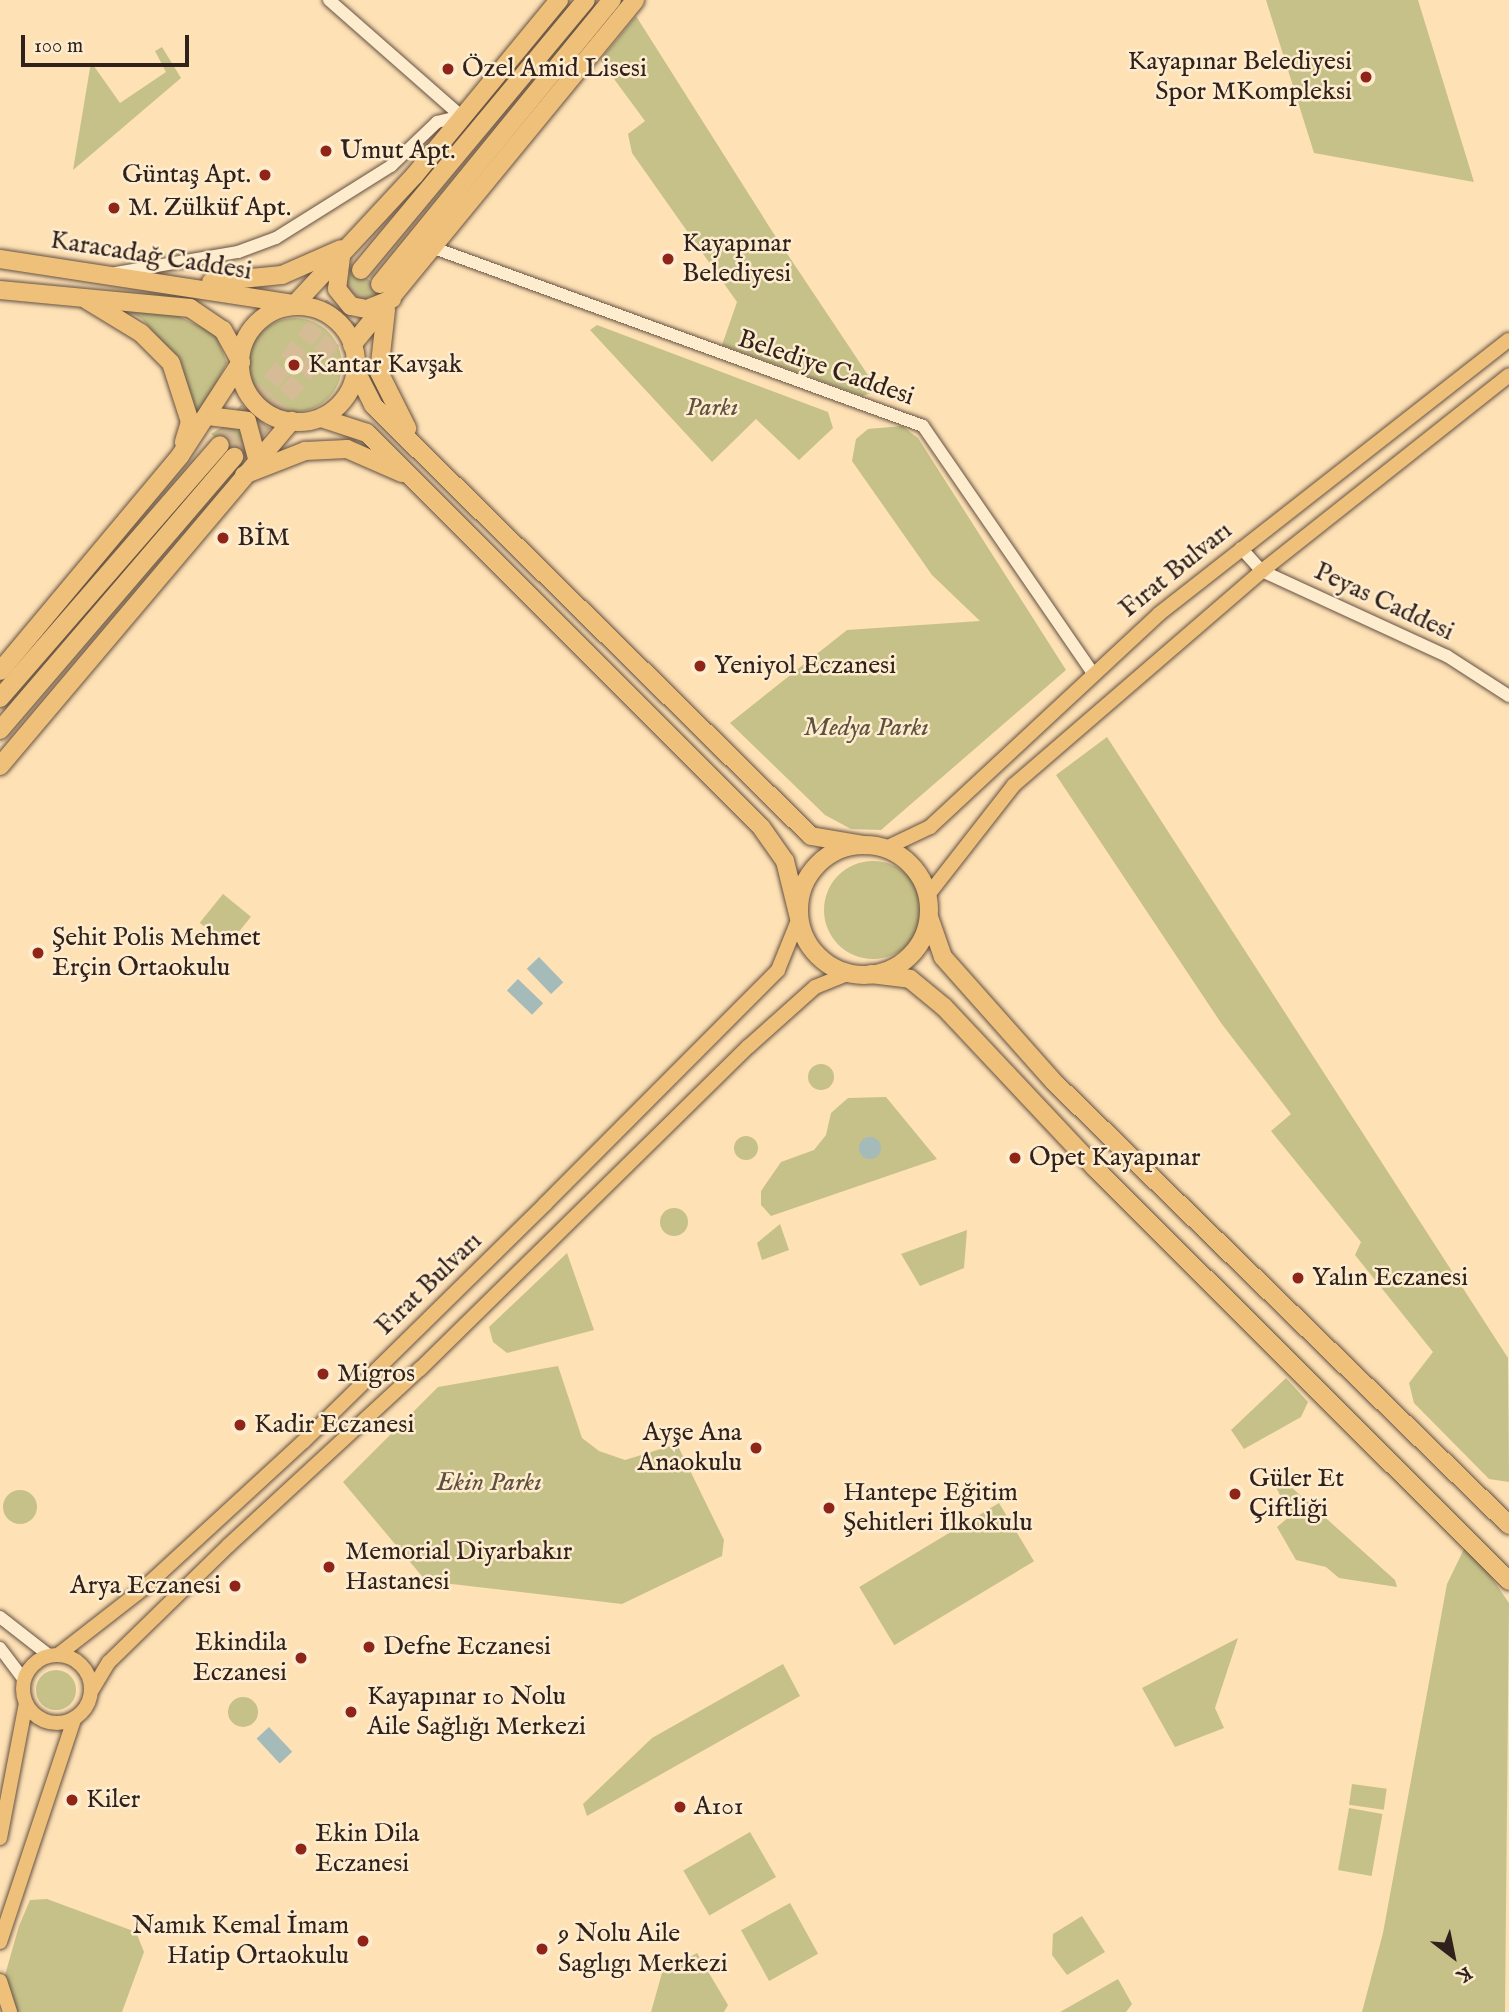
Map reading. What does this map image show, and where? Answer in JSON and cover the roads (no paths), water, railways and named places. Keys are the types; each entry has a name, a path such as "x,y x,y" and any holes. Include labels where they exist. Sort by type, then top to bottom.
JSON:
{"highway":[{"path":"0,671 180,456 240,362 252,330 295,304 364,233 559,0"},
{"path":"361,270 586,0"},
{"path":"380,284 612,0"},
{"path":"352,345 391,303 635,0"},
{"path":"174,285 252,282 295,271 364,233"},
{"path":"341,257 337,289 351,306 367,309 391,303"},
{"name":"Karacadağ Caddesi","path":"0,259 112,273 295,304"},
{"name":"Karacadağ Caddesi","path":"0,290 190,308 223,330 240,362"},
{"path":"87,300 141,333 171,363 190,422 180,456"},
{"path":"391,303 379,372 424,454"},
{"path":"295,304 327,314 352,345 356,371 373,405 811,836 886,848 912,867 928,895 929,917 943,957 1054,1082 1509,1525"},
{"path":"240,362 251,398 265,412 292,421 321,418 367,433 761,827 785,861 799,918 816,954 850,973 910,979 944,1007 1094,1167 1500,1561 1509,1581"},
{"path":"321,418 345,399 356,371"},
{"path":"208,416 247,421 257,458"},
{"path":"0,766 238,478 292,421"},
{"path":"0,698 220,445"},
{"path":"238,478 305,450 347,449 412,477"},
{"path":"0,730 234,457"},
{"path":"799,918 809,876 843,848 864,845"},
{"path":"872,974 910,956 929,917"}],"main road":[{"name":"Fırat Bulvarı","path":"886,848 930,827 1093,673 1241,548 1509,340"},
{"name":"Fırat Bulvarı","path":"928,895 1014,785 1262,571 1509,375"},
{"name":"Fırat Bulvarı","path":"54,1655 144,1588 304,1441 545,1204 778,970 799,918"},
{"name":"Fırat Bulvarı","path":"92,1690 109,1662 229,1545 421,1368 748,1047 815,987 850,973"},
{"path":"0,1838 26,1703 24,1681 31,1666 54,1655 85,1668 92,1690 74,1719 0,1942"},
{"path":"26,1703 41,1719 74,1719"},
{"path":"0,1980 10,2012"}],"street":[{"path":"329,0 461,116"},
{"path":"112,273 238,252 276,238 391,166 437,122 461,116"},
{"name":"Belediye Caddesi","path":"434,248 923,425 1093,673"},
{"name":"Peyas Caddesi","path":"1241,548 1262,571 1447,656 1509,696"},
{"path":"0,1617 54,1655"},
{"path":"0,1648 24,1681"}],"water":[{"path":"539,957 563,982 551,994 527,969"},
{"path":"518,979 543,1003 532,1015 507,991"},
{"path":"870,1137 878,1140 881,1148 878,1156 870,1159 862,1156 859,1148 862,1140"},
{"path":"269,1727 292,1752 280,1763 257,1739"}],"tunnel":[{"path":"220,445 361,270"},
{"path":"234,457 380,284"}],"place":[{"name":"Özel Amid Lisesi","path":"448,69"},
{"name":"Kayapınar Belediyesi Spor MKompleksi","path":"1366,77"},
{"name":"Umut Apt.","path":"326,151"},
{"name":"Güntaş Apt.","path":"265,175"},
{"name":"M. Zülküf Apt.","path":"114,208"},
{"name":"Kayapınar Belediyesi","path":"668,259"},
{"name":"Kantar Kavşak","path":"294,365"},
{"name":"BİM","path":"223,538"},
{"name":"Yeniyol Eczanesi","path":"700,666"},
{"name":"Şehit Polis Mehmet Erçin Ortaokulu","path":"38,953"},
{"name":"Opet Kayapınar","path":"1015,1158"},
{"name":"Yalın Eczanesi","path":"1298,1278"},
{"name":"Migros","path":"323,1374"},
{"name":"Kadir Eczanesi","path":"240,1425"},
{"name":"Ayşe Ana Anaokulu","path":"756,1448"},
{"name":"Güler Et Çiftliği","path":"1235,1494"},
{"name":"Hantepe Eğitim Şehitleri İlkokulu","path":"829,1508"},
{"name":"Memorial Diyarbakır Hastanesi","path":"329,1567"},
{"name":"Arya Eczanesi","path":"235,1586"},
{"name":"Defne Eczanesi","path":"369,1647"},
{"name":"Ekindila Eczanesi","path":"301,1658"},
{"name":"Kayapınar 10 Nolu Aile Sağlığı Merkezi","path":"351,1712"},
{"name":"Kiler","path":"72,1800"},
{"name":"A101","path":"680,1807"},
{"name":"Ekin Dila Eczanesi","path":"301,1849"},
{"name":"Namık Kemal İmam Hatip Ortaokulu","path":"363,1941"},
{"name":"9 Nolu Aile Saglıgı Merkezi","path":"542,1949"}],"park label":[{"name":"Parkı","path":"712,408"},
{"name":"Medya Parkı","path":"866,728"},
{"name":"Ekin Parkı","path":"489,1483"}]}
